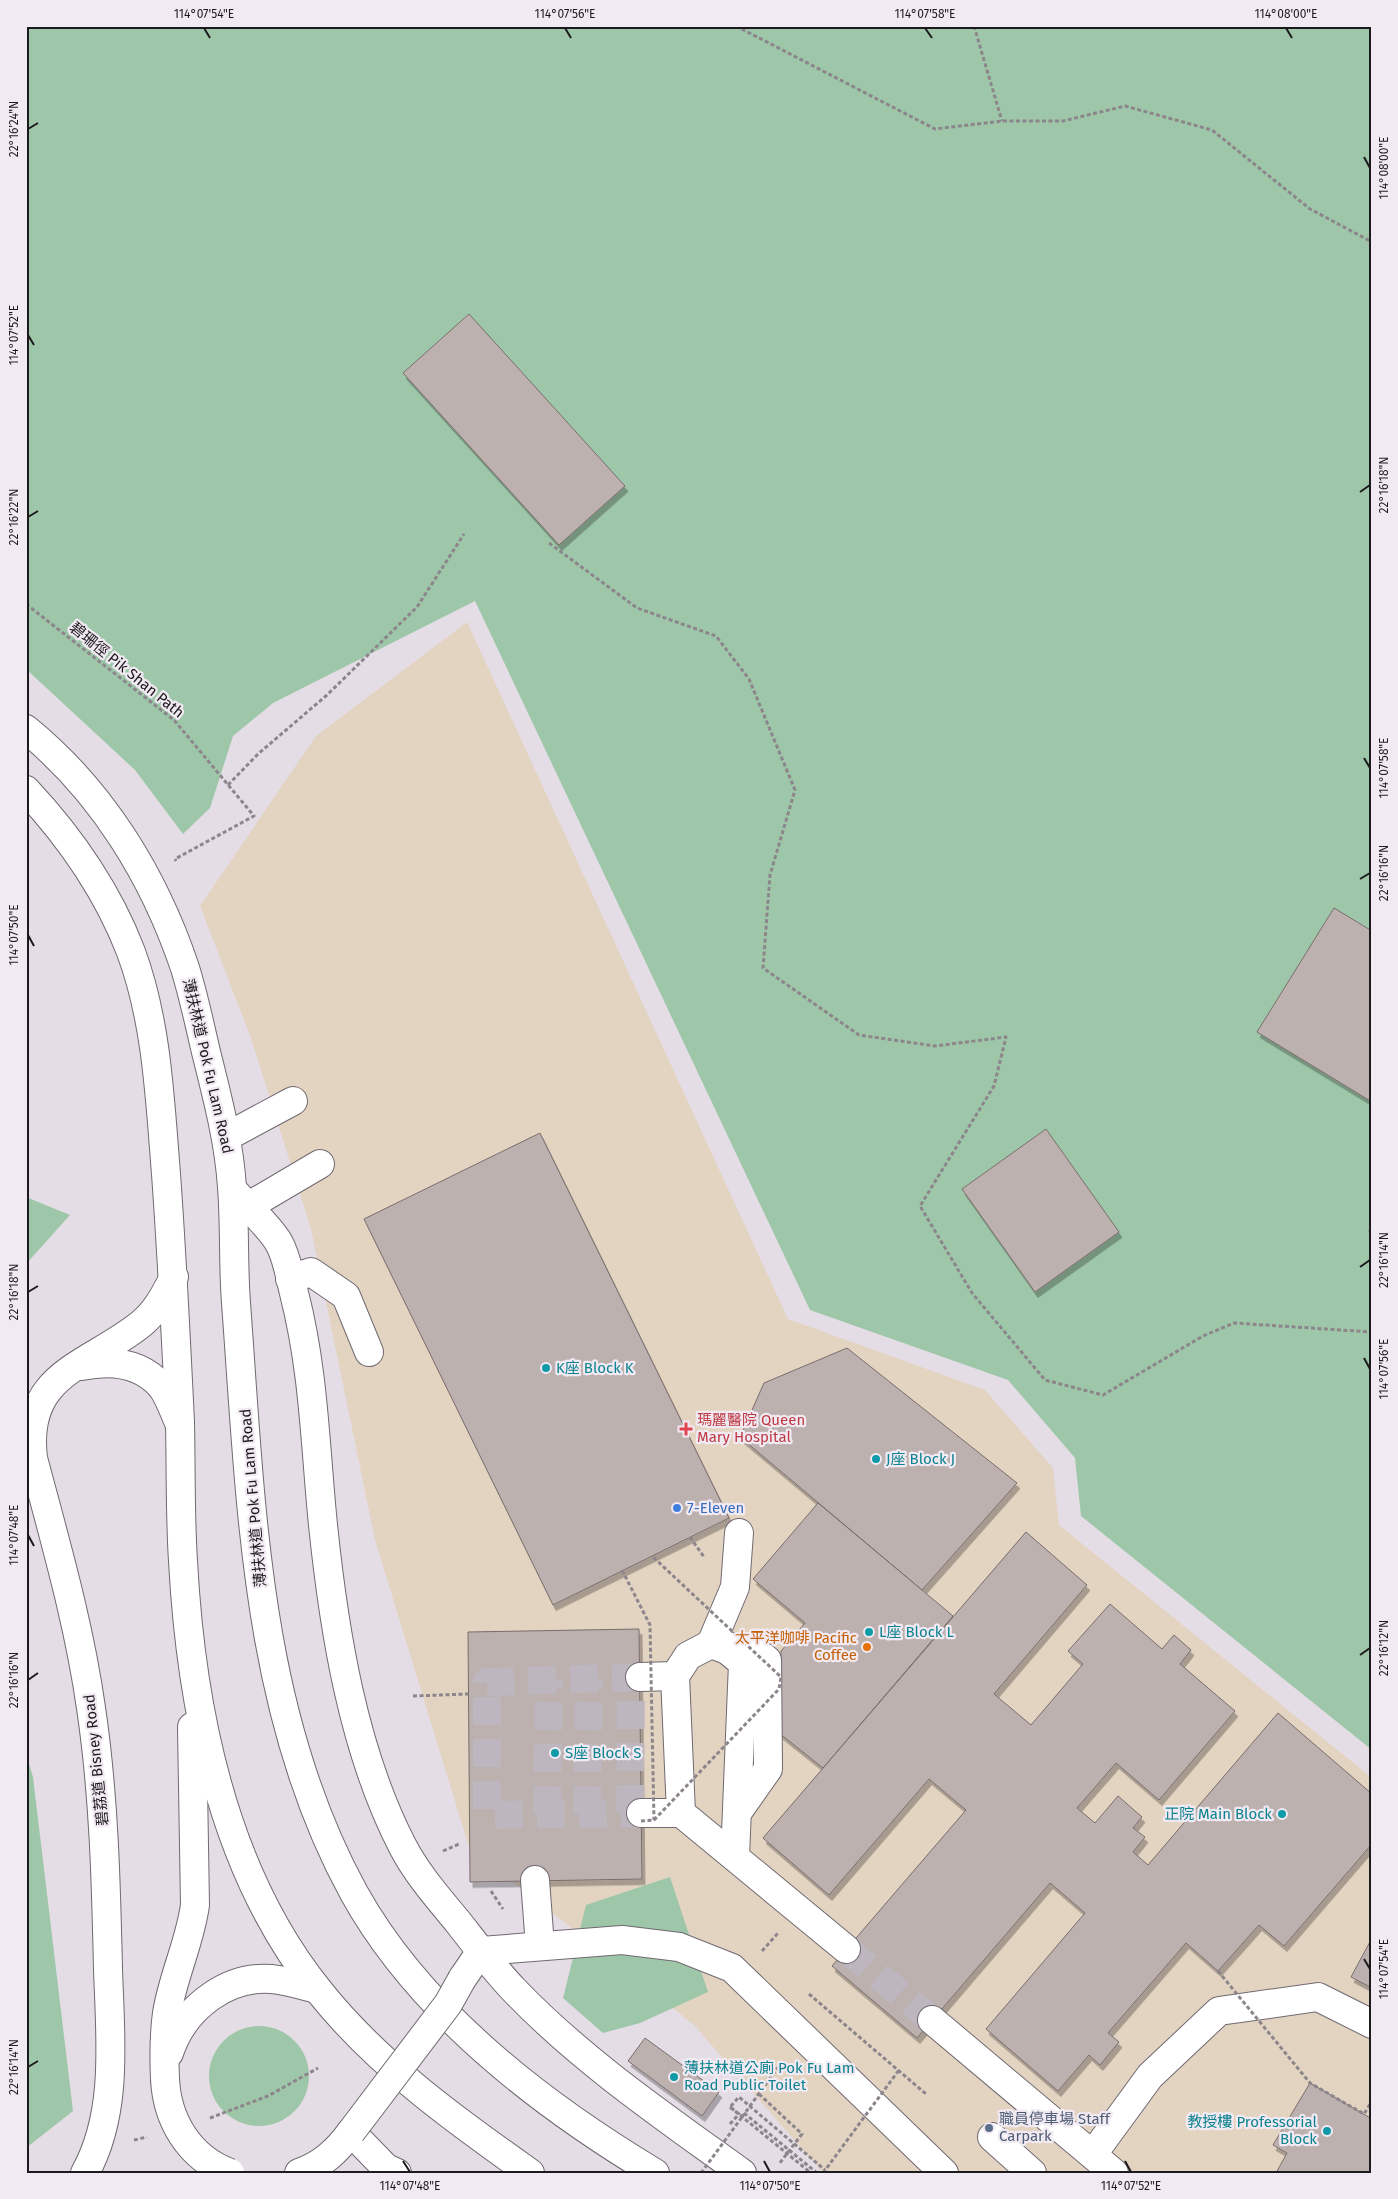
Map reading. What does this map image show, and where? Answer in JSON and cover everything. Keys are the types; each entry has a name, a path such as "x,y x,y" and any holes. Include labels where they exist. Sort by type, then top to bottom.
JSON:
{"main road":[{"name":"薄扶林道 Pok Fu Lam Road","path":"26,728 80,780 114,824 160,905 174,938 194,1000 240,1198 233,1266 257,1557 277,1681 289,1737 330,1846 356,1896 404,1965 467,2035 572,2120 655,2173"},
{"path":"26,790 54,821 87,868 108,903 130,951 143,994 153,1046 174,1277 183,1560 190,1646 196,1889 192,1927 167,2013 164,2042 165,2079 170,2109 182,2136 205,2160 230,2173"},
{"path":"226,1137 293,1101"},
{"path":"320,1164 240,1198 279,1242 302,1325 312,1382 323,1525 336,1624 361,1735 375,1779 404,1849 440,1900 481,1951 514,1990 554,2029 603,2070 742,2173"},
{"path":"290,1279 311,1272 346,1296 370,1352"},
{"name":"碧荔道 Bisney Road","path":"85,2173 95,2148 107,2102 111,2044 105,1852 100,1775 78,1633 33,1458 32,1420 38,1404 48,1389 75,1368 142,1323 159,1305 174,1277"},
{"path":"75,1368 97,1362 112,1362 130,1365 148,1374 162,1387 180,1424"},
{"path":"681,1813 676,1676 688,1656 711,1644 735,1587 738,1533"},
{"path":"711,1644 727,1650 743,1663 735,1857"},
{"path":"190,1646 201,1714 216,1781 238,1849 274,1924 325,1998 384,2059 438,2105 530,2173"},
{"path":"640,1677 676,1676"},
{"path":"645,1818 681,1813 846,1949"},
{"path":"535,1880 540,1946"},
{"path":"481,1951 622,1940 678,1947 732,1968 944,2173"},
{"path":"299,2173 312,2168 330,2156 351,2132 448,2004 481,1951"},
{"path":"165,2079 167,2060 173,2043 189,2015 210,1997 230,1986 260,1980 278,1980 325,1998"},
{"path":"1093,2154 1150,2076 1219,2011 1318,1997 1372,2024"},
{"path":"932,2020 1114,2173"},
{"path":"351,2132 386,2168 397,2173"},
{"path":"992,2137 1032,2173"}],"path":[{"path":"736,26 935,129 1002,121 1063,121 1125,106 1212,130 1310,210 1372,242"},
{"path":"974,26 1002,121"},
{"path":"228,785 258,754 327,695 417,607 464,534"},
{"path":"549,542 637,608 716,636 749,679 795,790 770,875 763,968 859,1035 934,1046 1006,1037 994,1086 920,1206 972,1293 1045,1380 1103,1395 1203,1336 1234,1323 1372,1332"},
{"name":"碧珊徑 Pik Shan Path","path":"26,604 174,720 254,816 175,858 179,867"},
{"path":"690,1537 710,1564"},
{"path":"645,1818 779,1689 781,1677 652,1556"},
{"path":"622,1570 650,1625 645,1818"},
{"path":"413,1696 468,1694"},
{"path":"768,1958 760,1952 782,1929"},
{"path":"1218,1971 1310,2083 1364,2114 1372,2101"},
{"path":"804,1989 926,2094"},
{"path":"701,2173 784,2060"},
{"path":"207,2119 268,2096 318,2068"},
{"path":"730,2107 739,2097 824,2171 899,2070"},
{"path":"759,2094 802,2134 779,2164"},
{"path":"730,2107 817,2173"},
{"path":"726,2129 739,2114 730,2107"},
{"path":"743,2115 811,2173"},
{"path":"128,2141 154,2136"}],"shaded area":[{"name":"瑪麗醫院 Queen Mary Hospital","path":"467,622 788,1319 985,1390 1053,1468 1059,1525 1372,1778 1372,2173 823,2173 694,2025 469,1847 375,1540 311,1229 251,1038 200,906 316,736"}],"green space":[{"path":"26,26 1372,26 1372,1750 1081,1516 1075,1458 1008,1380 810,1310 475,601 273,703 233,736 210,808 183,834 135,770 26,669"},
{"path":"26,1197 70,1215 26,1264"},
{"path":"26,1754 33,1777 73,2111 26,2148"},
{"path":"670,1877 708,1992 640,2023 603,2033 563,1998 586,1905"},
{"path":"259,2026 278,2030 295,2040 305,2057 309,2076 305,2095 295,2112 278,2122 259,2126 240,2122 223,2112 213,2095 209,2076 213,2057 223,2040 240,2030"}],"building":[{"path":"469,314 625,486 559,545 403,373"},
{"path":"1334,908 1372,931 1372,1102 1257,1032"},
{"path":"1046,1129 1119,1232 1035,1292 962,1189"},
{"name":"K座 Block K","path":"540,1133 729,1518 553,1605 364,1219"},
{"path":"1369,1230 1372,1230 1372,1253"},
{"name":"J座 Block J","path":"847,1348 1017,1483 922,1590 740,1437 764,1383"},
{"name":"L座 Block L","path":"818,1503 953,1616 823,1768 779,1733 781,1651 805,1623 753,1579"},
{"name":"正院 Main Block","path":"1026,1532 1087,1585 994,1694 1031,1725 1083,1664 1068,1651 1110,1604 1162,1649 1174,1635 1191,1650 1180,1664 1235,1711 1159,1800 1116,1763 1077,1808 1095,1823 1118,1796 1142,1817 1133,1828 1145,1837 1133,1852 1148,1865 1278,1713 1372,1794 1372,1844 1284,1946 1259,1925 1218,1971 1186,1943 1108,2033 1119,2042 1100,2065 1089,2055 1058,2091 986,2029 1085,1913 1050,1883 917,2038 832,1966 966,1810 929,1779 829,1895 763,1838"},
{"name":"S座 Block S","path":"639,1629 642,1879 470,1882 468,1632"},
{"path":"1372,1938 1372,1988 1351,1977"},
{"name":"薄扶林道公廁 Pok Fu Lam Road Public Toilet","path":"645,2038 719,2092 702,2116 628,2061"},
{"name":"教授樓 Professorial Block","path":"1310,2083 1372,2119 1372,2173 1276,2173 1287,2153 1273,2145"}],"tunnel":[{"path":"630,1813 631,1677"},
{"path":"640,1677 487,1682 487,1815 641,1813"},
{"path":"547,1814 549,1679"},
{"path":"587,1814 589,1679"},
{"path":"846,1949 932,2020"}],"place":[{"name":"K座 Block K","path":"546,1368"},
{"name":"瑪麗醫院 Queen Mary Hospital","path":"686,1429"},
{"name":"J座 Block J","path":"876,1459"},
{"name":"7-Eleven","path":"677,1508"},
{"name":"L座 Block L","path":"869,1632"},
{"name":"太平洋咖啡 Pacific Coffee","path":"867,1647"},
{"name":"S座 Block S","path":"555,1753"},
{"name":"正院 Main Block","path":"1282,1814"},
{"name":"薄扶林道公廁 Pok Fu Lam Road Public Toilet","path":"674,2077"},
{"name":"職員停車場 Staff Carpark","path":"989,2128"},
{"name":"教授樓 Professorial Block","path":"1327,2131"}]}
